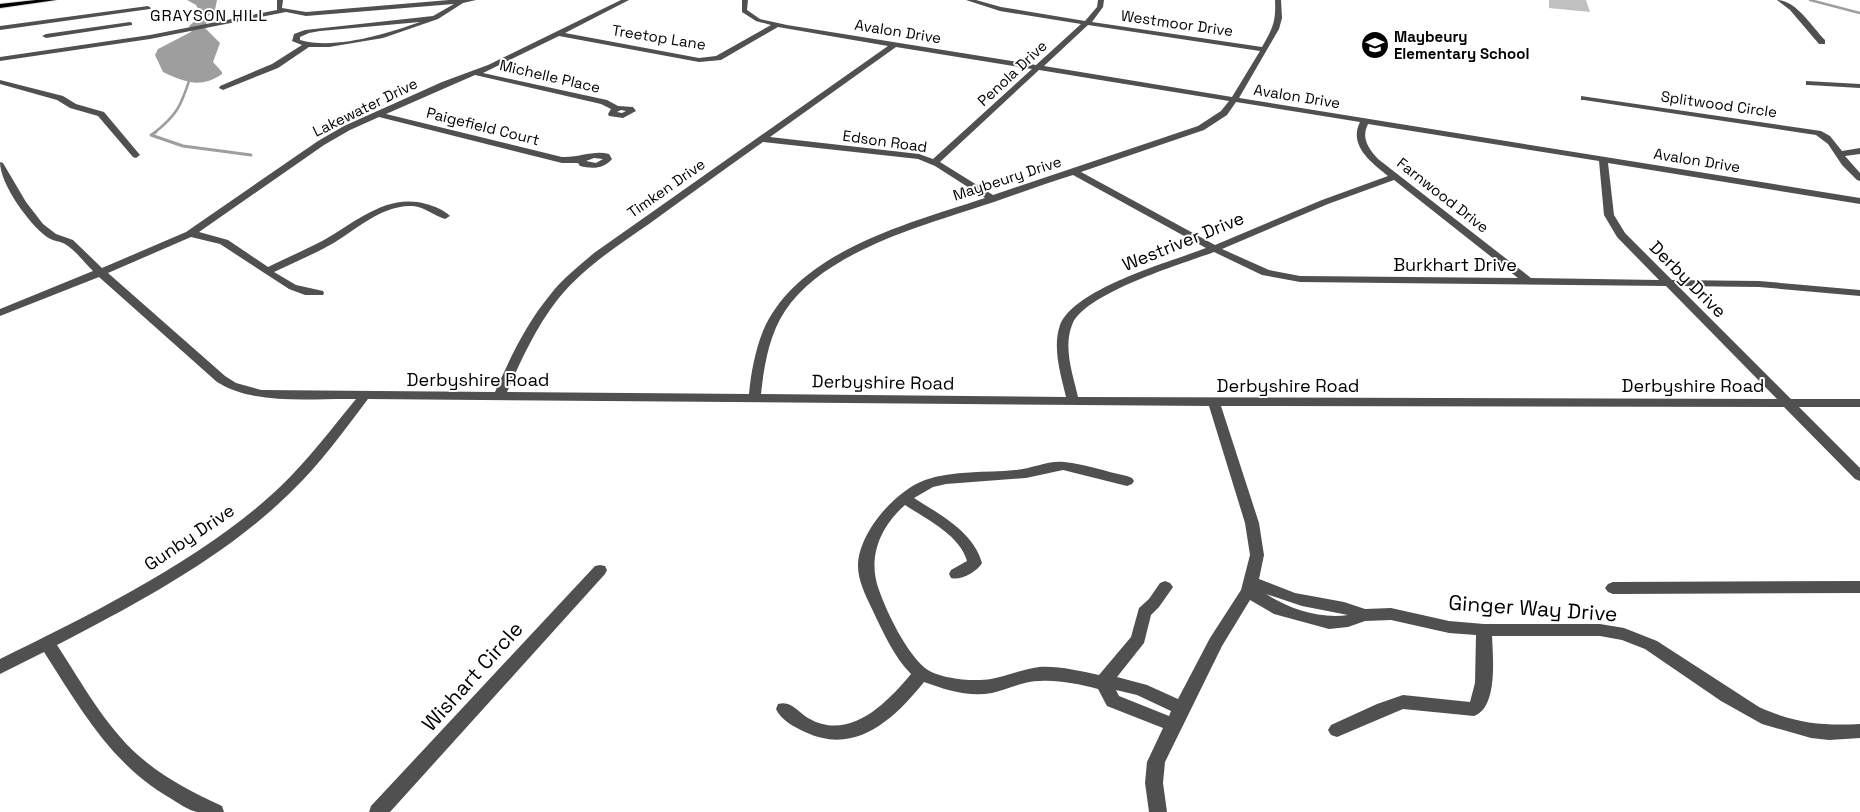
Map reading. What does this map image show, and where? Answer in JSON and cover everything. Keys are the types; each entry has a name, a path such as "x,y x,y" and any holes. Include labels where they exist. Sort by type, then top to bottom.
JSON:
{"main road":[{"path":"0,2 21,0"},
{"path":"0,6 53,0"}],"street":[{"path":"280,0 280,9 283,11"},
{"path":"0,59 130,40 283,11 306,14 473,0"},
{"name":"Lakewater Drive","path":"0,313 69,283 102,273 190,234 321,143 378,114 560,34 626,0"},
{"name":"Avalon Drive","path":"745,0 743,6 746,12 758,20 776,25 1860,201"},
{"name":"Westmoor Drive","path":"969,0 1022,14 1264,49"},
{"name":"Penola Drive","path":"934,163 1098,12 1101,0"},
{"name":"Maybeury Drive","path":"755,397 763,349 770,329 778,313 788,300 816,273 837,259 878,239 1201,128 1216,120 1234,100 1278,23 1280,9 1278,0"},
{"path":"1780,0 1792,9 1822,42"},
{"path":"436,18 307,31 297,36 296,41 301,44 307,44 382,37 436,18 447,14 460,2"},
{"path":"0,28 148,8"},
{"path":"130,10 130,40"},
{"path":"42,52 50,21"},
{"path":"46,36 130,24"},
{"name":"Treetop Lane","path":"560,34 700,60 718,58 776,25"},
{"path":"222,88 275,66 307,44"},
{"name":"Timken Drive","path":"499,396 515,360 534,326 554,297 576,275 611,244 894,45"},
{"name":"Michelle Place","path":"475,73 604,102 617,109"},
{"path":"0,82 60,98 72,106 101,114 136,155"},
{"path":"1809,83 1860,86"},
{"name":"Splitwood Circle","path":"1584,98 1812,132 1824,136 1860,178"},
{"name":"Paigefield Court","path":"378,114 562,160 581,160"},
{"name":"Farnwood Drive","path":"1365,121 1360,129 1360,141 1367,153 1528,282"},
{"name":"Edson Road","path":"762,139 919,157 934,163 993,199"},
{"path":"1841,154 1860,151"},
{"name":"Derby Drive","path":"1603,159 1609,215 1629,244 1860,476"},
{"name":"Derbyshire Road","path":"1,169 22,204 40,226 52,236 69,242 175,340 221,379 232,386 248,392 272,395 364,396 755,397 1214,402 1860,403"},
{"name":"Burkhart Drive","path":"1075,172 1212,249 1255,269 1300,280 1793,286 1860,293"},
{"name":"Westriver Drive","path":"1072,401 1063,342 1068,323 1077,310 1096,296 1394,176"},
{"path":"267,271 312,250 373,213 389,206 404,203 422,204 445,216"},
{"path":"190,234 224,242 285,284 296,289 318,292"},
{"name":"Gunby Drive","path":"0,667 47,644 181,568 233,533 285,490 303,471 364,396"},
{"path":"1158,812 1154,783 1156,762 1172,725 1216,642 1249,586 1257,555 1252,523 1214,402"},
{"path":"1127,481 1070,467 1053,466 1028,474 957,476 927,484 904,498 890,512 868,548 866,570 872,592 907,660 921,674 947,684 972,688 991,686 1046,673 1062,674 1103,683 1121,684 1141,690 1181,708"},
{"path":"904,498 952,529 971,550 974,563 956,574"},
{"name":"Wishart Circle","path":"378,812 600,570"},
{"path":"1103,683 1138,639 1144,612 1154,603 1165,586"},
{"name":"Ginger Way Drive","path":"1249,586 1279,610 1329,623 1348,621 1364,615 1405,616 1449,627 1484,630 1600,630 1624,634 1665,653 1727,696 1768,719 1811,731 1829,733 1860,731"},
{"path":"1613,588 1860,587"},
{"path":"1337,730 1383,708 1403,702 1474,708 1479,704 1482,695 1484,630"},
{"path":"47,644 104,728 127,756 148,774 183,796 215,812"},
{"path":"784,709 812,728 844,733 860,729 882,715 903,697 921,674"},
{"path":"1103,683 1113,701 1172,725"}],"shaded area":[{"path":"187,0 217,0 215,10 205,19 208,21 204,27 220,43 213,62 222,74 214,79 199,83 178,79 163,72 155,55 158,49 192,31 189,26 202,15 196,5"}],"building":[{"path":"1549,0 1586,0 1590,12 1549,8"}],"waterway":[{"path":"1810,0 1860,13"},
{"path":"154,133 168,121 177,109 190,78"},
{"path":"156,132 151,135 183,146 251,155"}],"place":[{"name":"Maybeury Elementary School","path":"1375,45"}],"district":[{"name":"GRAYSON HILL","path":"209,15"}]}
